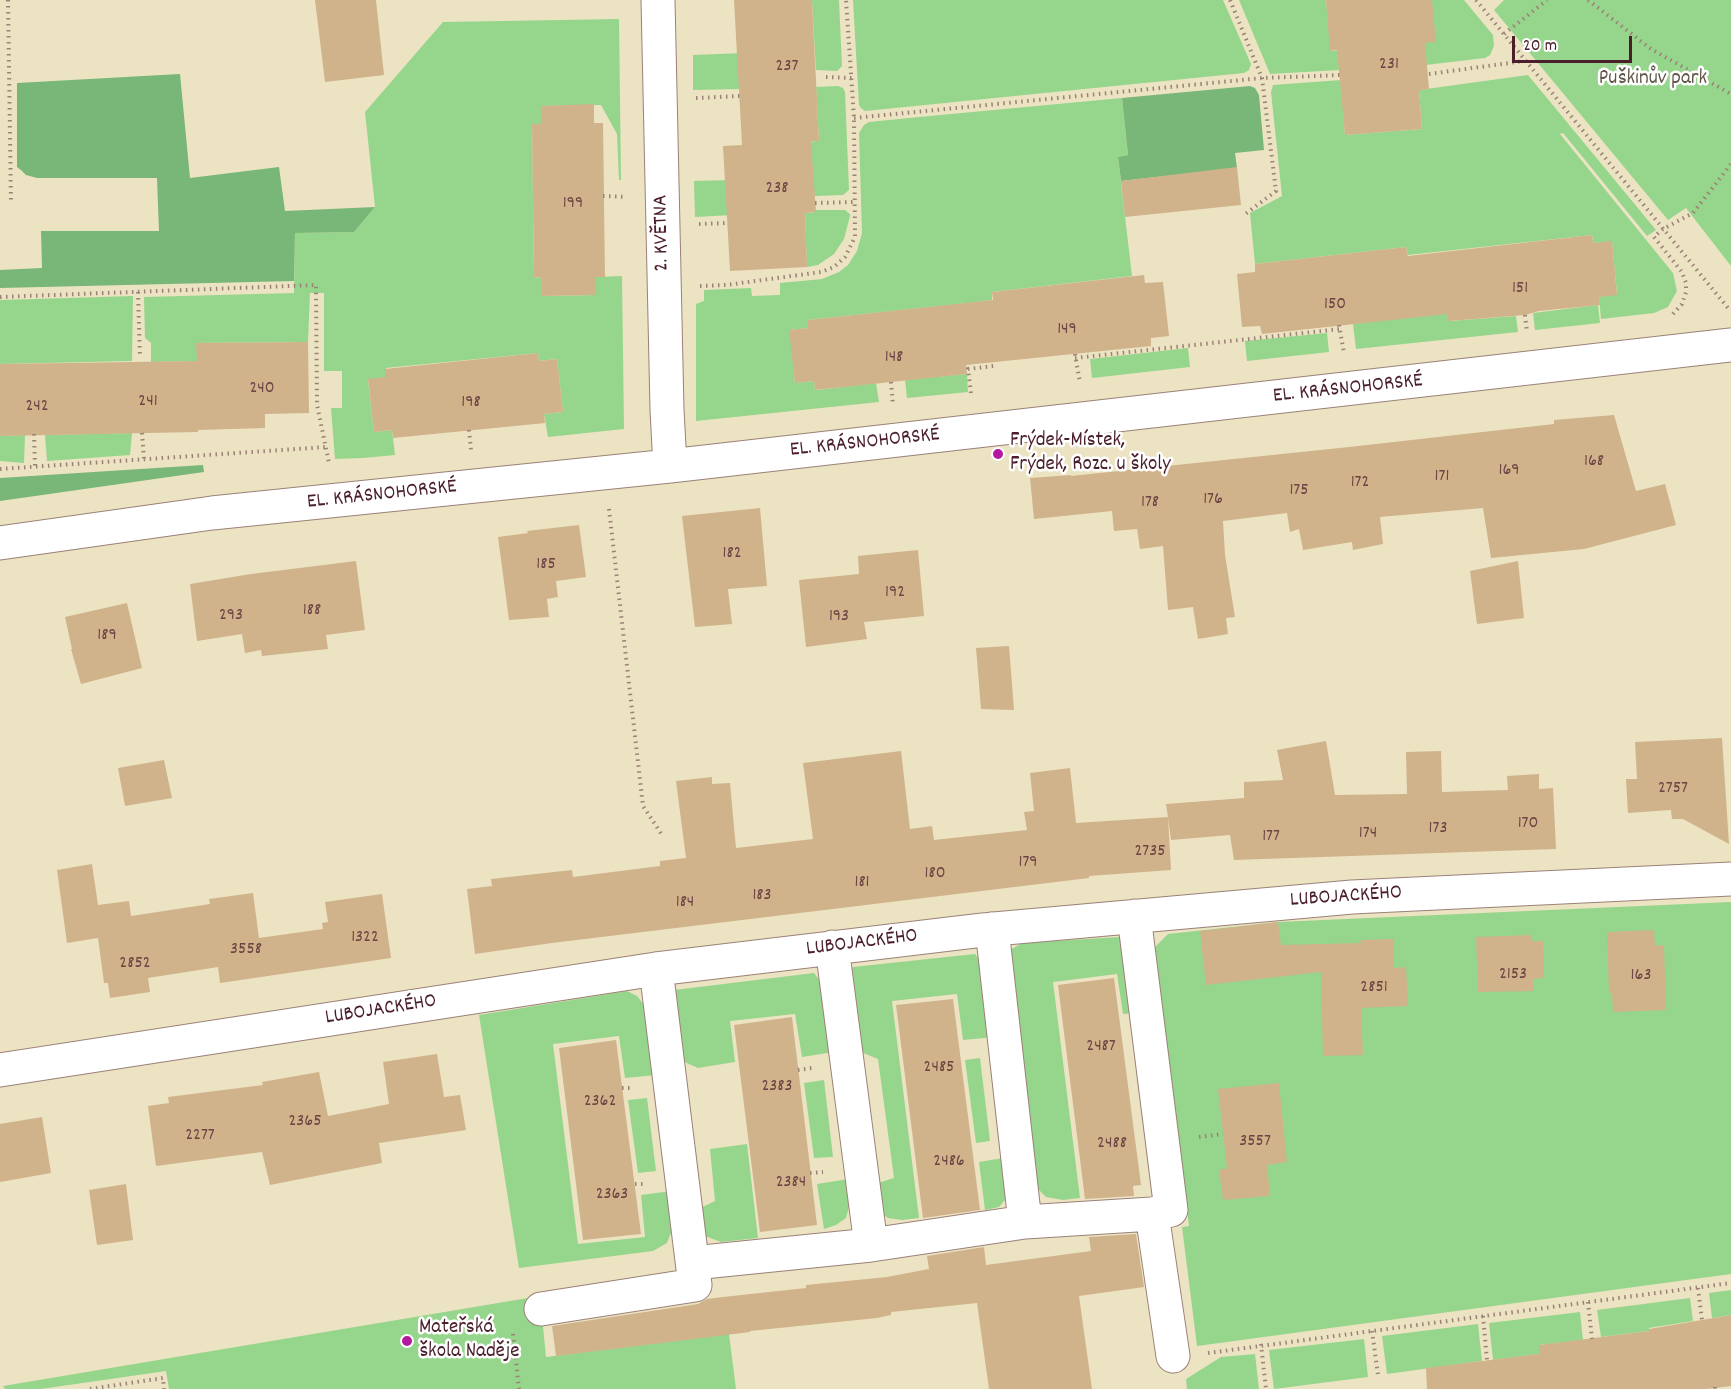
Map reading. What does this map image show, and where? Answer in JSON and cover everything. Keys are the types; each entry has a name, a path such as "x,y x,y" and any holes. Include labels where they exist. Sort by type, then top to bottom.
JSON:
{"street":[{"name":"2. KVĚTNA","path":"658,0 670,466"},
{"name":"EL. KRÁSNOHORSKÉ","path":"0,543 212,513 670,466 1731,345"},
{"name":"LUBOJACKÉHO","path":"0,1070 656,969 992,929 1352,897 1731,879"},
{"path":"693,1263 871,1245 1025,1222 1152,1214 1171,1210 1134,916"},
{"path":"992,929 1025,1222"},
{"path":"832,947 871,1245"},
{"path":"541,1309 695,1285 656,969"},
{"path":"1152,1214 1173,1356"}],"path":[{"path":"8,0 11,203"},
{"path":"664,288 726,285 821,272 834,267 844,257 855,237 854,118 846,0"},
{"path":"1230,0 1262,78 1276,191 1244,214"},
{"path":"1476,0 1730,309"},
{"path":"1504,34 1547,0"},
{"path":"1588,0 1651,49 1731,94"},
{"path":"1429,74 1524,61"},
{"path":"854,118 1262,78 1340,75"},
{"path":"826,78 852,78"},
{"path":"687,99 740,96"},
{"path":"1670,317 1682,304 1686,283 1682,272 1654,237 1693,213 1731,164"},
{"path":"603,196 629,197"},
{"path":"815,203 855,202"},
{"path":"688,224 728,223"},
{"path":"0,297 316,285 317,405 329,464"},
{"path":"138,292 140,358"},
{"path":"1525,315 1528,336"},
{"path":"1080,385 1075,356 1339,327 1343,351"},
{"path":"971,397 968,369 994,366"},
{"path":"891,382 893,405"},
{"path":"469,430 471,450"},
{"path":"142,433 144,459"},
{"path":"34,434 35,466"},
{"path":"0,469 326,447"},
{"path":"609,502 643,806 662,835"},
{"path":"1206,1353 1731,1283"},
{"path":"1698,1287 1702,1320"},
{"path":"1588,1302 1592,1339"},
{"path":"1483,1316 1487,1360"},
{"path":"1372,1331 1377,1375"},
{"path":"1261,1344 1266,1389"},
{"path":"90,1389 163,1378 164,1389"}],"green space":[{"path":"812,0 839,0 842,66 837,71 816,70"},
{"path":"853,0 1223,0 1251,64 1249,70 1244,73 865,111 859,105"},
{"path":"1239,0 1326,0 1331,51 1344,50 1340,70 1270,74"},
{"path":"1432,0 1464,0 1493,35 1494,46 1490,55 1485,58 1417,66 1415,43"},
{"name":"Puškinův park","path":"1504,0 1731,0 1731,266 1686,208 1668,220 1494,10"},
{"path":"619,19 621,180 619,180 617,134 601,105 541,106 541,124 532,124 534,277 542,278 543,296 596,295 596,277 622,276 624,429 548,437 544,414 563,412 557,359 539,361 538,353 386,368 386,377 368,380 374,432 392,430 395,455 335,459 331,408 342,408 342,371 324,371 324,293 310,293 308,342 197,343 197,361 151,362 151,343 145,338 144,297 294,293 295,233 354,232 375,207 365,112 443,22"},
{"path":"743,53 739,89 693,90 693,55"},
{"path":"180,74 190,178 279,167 285,211 375,207 354,232 295,233 294,281 0,288 0,270 42,268 41,231 159,231 157,178 37,178 26,175 17,167 17,83"},
{"path":"1528,75 1656,230 1647,236 1563,133 1560,134 1673,273 1677,291 1668,307 1654,313 1601,319 1599,297 1617,294 1612,242 1593,243 1592,235 1408,255 1406,247 1255,264 1250,213 1282,196 1271,92 1273,85 1341,80 1345,135 1422,129 1419,90"},
{"path":"838,86 845,92 849,190 843,195 815,196 801,142 819,141 816,87"},
{"path":"1250,86 1255,88 1259,95 1264,150 1235,153 1237,168 1121,181 1118,157 1128,155 1122,98"},
{"path":"1122,98 1128,155 1118,157 1132,276 992,292 992,300 808,320 808,328 790,330 795,383 814,381 815,390 817,390 876,383 879,402 696,421 696,304 704,301 704,290 751,288 752,296 780,295 780,283 822,279 839,272 848,265 857,251 862,233 859,133 864,125 869,122"},
{"path":"731,180 733,215 695,217 694,181"},
{"path":"815,210 845,210 850,216 844,239 834,254 818,265 807,267 805,213 815,212"},
{"path":"133,296 132,361 0,364 0,300"},
{"path":"1598,305 1600,323 1535,330 1533,313"},
{"path":"1448,313 1449,321 1516,316 1518,332 1356,349 1353,324"},
{"path":"1327,333 1329,352 1247,361 1245,341"},
{"path":"1188,348 1190,367 1092,378 1090,359"},
{"path":"967,374 968,392 907,398 905,380"},
{"path":"132,433 130,455 47,461 45,435"},
{"path":"25,435 24,463 0,461 0,436"},
{"path":"203,465 204,472 0,501 0,478"},
{"path":"1731,902 1731,1274 1197,1346 1182,1227 1189,1226 1153,949 1168,934 1278,922"},
{"path":"1119,937 1127,949 1137,1013 1123,1014 1117,974 1053,982 1080,1198 1063,1200 1046,1197 1037,1188 1010,950 1022,943"},
{"path":"975,954 984,966 995,1037 963,1040 957,994 892,1001 919,1218 902,1220 888,1218 878,1211 868,1186 894,1178 878,1059 851,1048 846,980 853,967"},
{"path":"814,973 824,986 834,1052 802,1057 795,1014 730,1021 735,1062 698,1068 680,1060 674,990"},
{"path":"627,991 637,996 645,1006 656,1075 625,1078 619,1036 553,1044 578,1244 645,1237 641,1195 671,1191 674,1225 667,1243 653,1251 519,1268 479,1015"},
{"path":"980,1058 990,1141 976,1143 965,1060"},
{"path":"824,1080 833,1157 814,1158 804,1083"},
{"path":"647,1098 656,1171 638,1173 628,1100"},
{"path":"747,1144 758,1238 721,1242 702,1235 692,1212 715,1201 710,1149"},
{"path":"1009,1157 1009,1195 999,1207 985,1210 979,1162"},
{"path":"849,1179 852,1196 846,1218 824,1229 817,1184"},
{"path":"1731,1290 1731,1315 1712,1318 1709,1293"},
{"name":"Mateřská škola Naděje","path":"540,1296 546,1357 729,1334 736,1389 169,1389 166,1371 41,1389 5,1389 3,1386"},
{"path":"1690,1298 1693,1321 1649,1328 1649,1331 1601,1337 1597,1310"},
{"path":"1580,1312 1583,1340 1539,1345 1539,1354 1493,1360 1489,1323"},
{"path":"1478,1324 1482,1361 1387,1374 1382,1336"},
{"path":"1364,1339 1368,1377 1274,1389 1269,1350"},
{"path":"1255,1354 1259,1389 1187,1389 1186,1379 1221,1357"}],"building":[{"path":"315,0 376,0 384,75 325,82"},
{"path":"734,0 812,0 819,141 811,141 816,212 805,213 807,267 730,271 723,146 742,145"},
{"path":"1326,0 1432,0 1436,42 1425,43 1429,89 1419,90 1422,129 1345,135 1337,50 1330,51"},
{"path":"594,104 594,123 603,123 605,277 596,277 596,295 542,296 542,278 534,277 532,124 541,124 541,106"},
{"path":"1237,167 1241,205 1125,217 1121,181"},
{"path":"1592,235 1593,243 1612,241 1617,295 1599,297 1600,305 1539,311 1525,315 1448,321 1448,314 1262,334 1260,326 1242,327 1237,274 1255,272 1255,264 1406,247 1408,256"},
{"path":"1144,275 1145,283 1163,282 1169,336 1151,338 1151,346 966,365 967,374 815,390 814,381 795,383 789,330 808,328 808,320 993,300 992,292"},
{"path":"308,342 309,413 265,414 265,428 198,430 198,432 0,436 0,364 197,361 196,343"},
{"path":"538,353 539,361 557,359 563,412 544,414 545,423 393,438 392,430 374,432 368,379 386,377 385,369"},
{"path":"1614,415 1636,491 1665,484 1676,525 1584,549 1491,558 1483,508 1380,517 1383,544 1353,550 1352,542 1303,550 1299,529 1290,532 1287,513 1223,521 1225,555 1235,617 1226,618 1228,634 1198,639 1193,607 1168,610 1163,546 1140,549 1137,529 1114,531 1112,511 1034,519 1030,478 1071,476 1349,447 1554,424 1554,420"},
{"path":"760,508 767,586 728,589 732,624 695,627 682,516"},
{"path":"579,525 586,577 556,581 558,597 547,599 549,617 509,620 498,537"},
{"path":"918,550 924,616 864,622 867,639 806,647 799,580 859,574 858,556"},
{"path":"356,561 365,630 326,635 328,649 262,656 261,650 245,653 242,634 197,641 190,584"},
{"path":"1518,561 1524,618 1477,624 1470,571"},
{"path":"127,603 142,668 81,684 65,617"},
{"path":"1009,646 1014,710 981,709 976,648"},
{"path":"1722,738 1729,844 1683,819 1672,819 1671,810 1628,813 1626,779 1637,779 1635,742"},
{"path":"1326,741 1335,795 1407,794 1406,752 1441,751 1442,792 1508,790 1507,776 1539,774 1539,789 1553,788 1556,849 1234,860 1230,835 1171,840 1166,804 1244,798 1244,782 1283,780 1277,750"},
{"path":"901,751 910,829 932,826 934,840 1027,830 1024,812 1034,811 1030,773 1070,768 1076,823 1168,817 1171,870 1089,876 1089,878 475,954 467,889 492,886 491,879 572,870 573,877 660,866 660,861 686,858 676,781 712,777 712,784 730,783 736,848 813,839 803,763"},
{"path":"164,760 172,798 125,806 118,768"},
{"path":"92,864 98,905 129,901 131,916 210,904 209,899 253,893 259,938 323,929 322,923 328,922 325,902 382,894 391,958 220,983 218,967 148,978 150,992 110,998 108,983 104,983 98,938 67,943 57,870"},
{"path":"1278,922 1281,945 1361,943 1360,940 1394,939 1394,968 1406,967 1408,1006 1361,1008 1363,1055 1323,1056 1321,972 1206,985 1200,931"},
{"path":"1654,930 1655,946 1664,945 1666,1010 1613,1012 1612,993 1609,993 1607,932"},
{"path":"1532,935 1532,941 1543,941 1544,978 1533,979 1534,991 1478,992 1476,937"},
{"path":"1114,978 1141,1185 1133,1186 1134,1196 1085,1199 1058,985"},
{"path":"953,999 980,1210 923,1218 896,1005"},
{"path":"792,1017 817,1225 760,1232 734,1025"},
{"path":"616,1040 641,1234 583,1240 559,1048"},
{"path":"437,1054 444,1097 460,1095 466,1130 379,1143 382,1163 270,1185 262,1152 156,1166 148,1106 169,1103 168,1097 263,1085 262,1082 319,1072 328,1116 389,1104 383,1062"},
{"path":"1279,1083 1287,1162 1267,1165 1270,1196 1223,1200 1219,1170 1227,1168 1218,1089"},
{"path":"42,1117 51,1173 0,1182 0,1124"},
{"path":"126,1184 133,1240 97,1245 89,1190"},
{"path":"1136,1234 1144,1287 1079,1296 1092,1389 989,1389 977,1303 891,1312 891,1315 877,1318 750,1331 556,1356 552,1326 698,1304 707,1299 806,1288 806,1285 887,1277 929,1269 927,1256 984,1247 986,1265 1091,1251 1089,1237"},
{"path":"1731,1315 1731,1386 1707,1389 1427,1389 1426,1368 1539,1354 1539,1345 1649,1331 1649,1329"}],"place":[{"name":"Frýdek-Místek, Frýdek, Rozc. u školy","path":"998,454"},
{"name":"Mateřská škola Naděje","path":"407,1341"}]}
